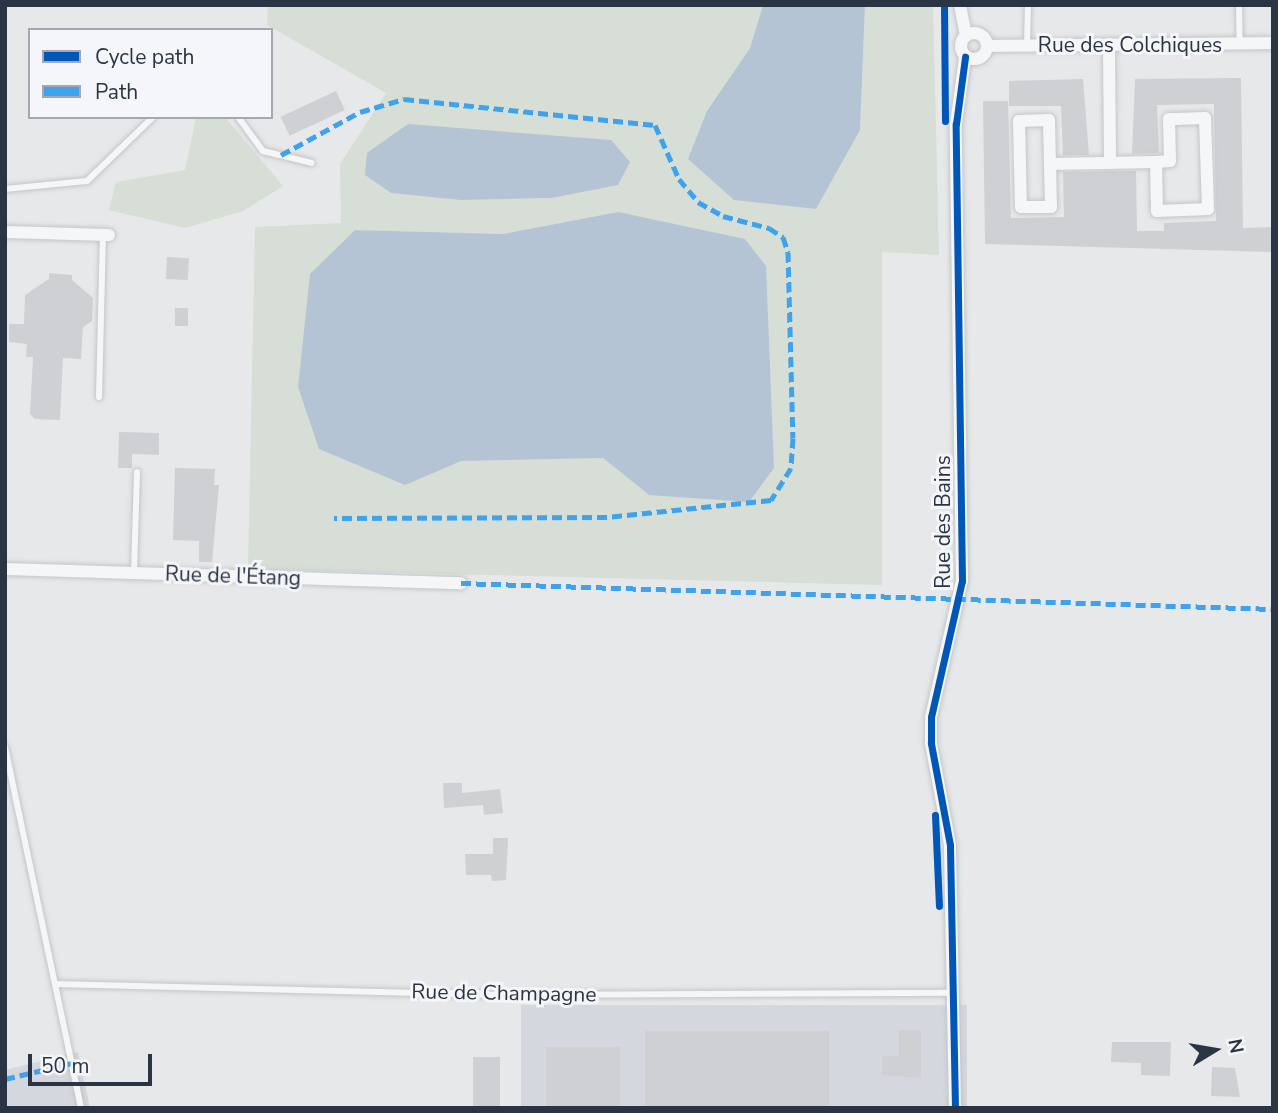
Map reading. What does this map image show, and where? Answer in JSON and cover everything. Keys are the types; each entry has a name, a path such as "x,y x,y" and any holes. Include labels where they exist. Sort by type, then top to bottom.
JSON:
{"street":[{"path":"960,5 965,35 960,43 965,57 982,56 988,46 976,33 965,35"},
{"name":"Rue des Colchiques","path":"988,46 1273,43"},
{"path":"1109,45 1110,163"},
{"name":"Rue des Bains","path":"956,1108 950,845 931,743 931,717 962,581 956,124 965,57"},
{"path":"1051,164 1156,162 1170,162 1170,119 1205,118 1208,209 1157,211 1156,162"},
{"path":"1049,120 1051,164 1051,207 1021,207 1018,121 1049,120"},
{"path":"5,232 106,235"},
{"name":"Rue de l'Étang","path":"5,569 461,583"}],"lane":[{"path":"1027,46 1028,5"},
{"path":"1239,5 1240,44"},
{"path":"5,189 87,181 151,119"},
{"path":"239,119 263,151 312,163"},
{"path":"99,397 106,235"},
{"path":"134,573 137,472"},
{"path":"5,747 81,1108"},
{"name":"Rue de Champagne","path":"55,984 512,995 953,993"}],"shaded area":[{"path":"268,5 763,5 750,48 707,111 860,130 865,5 933,5 939,255 882,252 882,585 248,569 255,227 341,223 340,164 386,93 267,25","holes":["365,175 551,198 460,200 391,193","618,212 649,495 603,458 461,461 355,230 503,234"]},
{"path":"196,119 227,119 283,186 243,211 185,228 109,210 116,182 185,170"},
{"path":"521,1005 967,1005 967,1108 521,1108"},
{"path":"78,1052 90,1108 5,1108 5,1070"}],"water":[{"path":"763,5 865,5 860,130 816,209 734,200 688,159 707,111 750,48"},
{"path":"408,124 611,140 630,162 618,185 551,198 460,200 391,193 365,175 367,153"},
{"path":"618,212 745,239 766,266 774,468 749,502 649,495 603,458 461,461 405,485 319,449 298,387 310,274 355,230 503,234"}],"building":[{"path":"1241,78 1243,228 1273,227 1273,252 985,244 983,101 1008,101 1011,218 1064,217 1063,172 1136,171 1137,231 1164,231 1164,223 1216,221 1214,104 1157,105 1159,153 1132,154 1135,79"},
{"path":"1083,79 1089,155 1063,155 1061,106 1009,106 1009,81"},
{"path":"336,91 345,110 290,136 281,117"},
{"path":"167,257 189,258 188,280 166,279"},
{"path":"49,273 72,275 72,280 93,298 92,321 83,327 81,359 63,358 60,420 35,419 30,414 33,357 26,357 27,344 9,342 9,324 24,324 25,295 49,279"},
{"path":"175,308 188,308 188,326 175,326"},
{"path":"119,432 159,433 159,455 132,454 132,468 118,468"},
{"path":"175,468 215,469 214,485 219,485 212,562 199,562 199,541 173,540"},
{"path":"443,783 462,783 462,793 500,789 503,813 484,815 483,805 444,808"},
{"path":"493,838 508,838 506,880 492,881 491,875 466,875 465,854 493,854"},
{"path":"899,1030 921,1030 921,1078 882,1075 882,1056 899,1056"},
{"path":"645,1031 829,1031 829,1108 645,1108"},
{"path":"1112,1042 1171,1042 1170,1076 1141,1075 1141,1063 1111,1062"},
{"path":"546,1047 620,1047 620,1108 546,1108"},
{"path":"473,1057 500,1057 500,1108 473,1108"},
{"path":"1212,1067 1235,1068 1240,1097 1211,1096"}],"marked path":[{"path":"281,155 360,112 404,99 655,125 679,179 698,202 723,216 769,228 783,237 788,252 793,438 791,468 771,500 607,517 334,518"},
{"path":"461,583 1273,609"},
{"path":"5,1079 72,1063"}],"cycle path":[{"path":"944,5 945,121"},
{"path":"955,1108 950,845 931,743 931,717 962,581 956,124 965,57"},
{"path":"935,815 939,906"}]}
